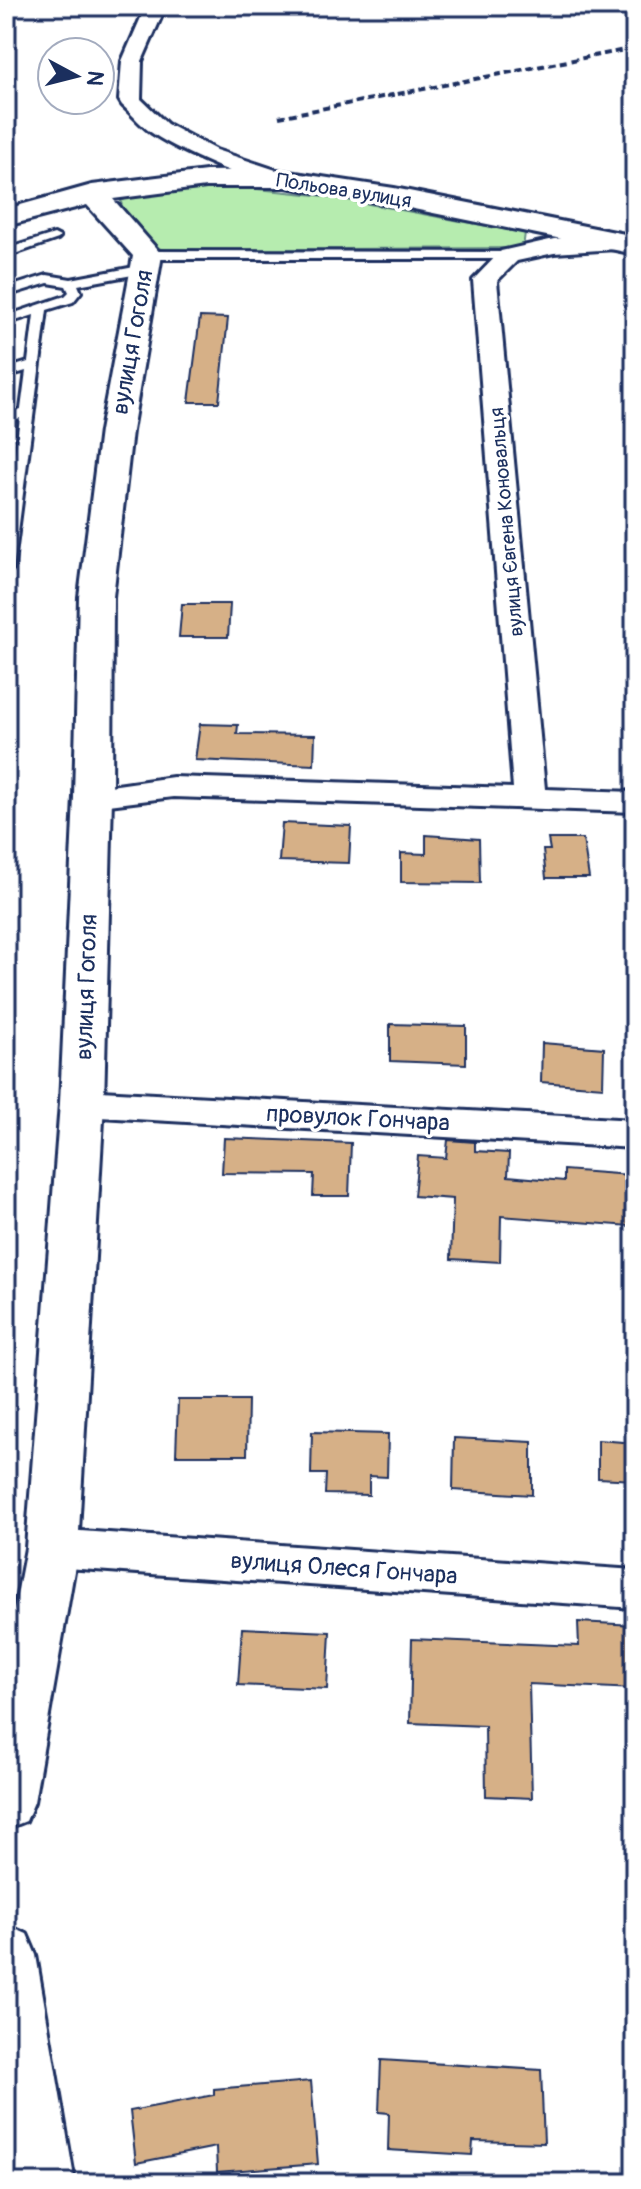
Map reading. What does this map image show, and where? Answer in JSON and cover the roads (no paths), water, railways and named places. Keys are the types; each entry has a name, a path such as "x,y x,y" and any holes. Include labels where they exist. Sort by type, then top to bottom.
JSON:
{"street":[{"path":"156,6 132,61 130,100 159,129 196,148 277,178"},
{"name":"Польова вулиця","path":"6,218 92,193 185,179 277,178 400,197 629,244"},
{"name":"вулиця Гоголя","path":"6,1802 52,1548 82,1103 93,797 96,597 116,431 146,262 92,193"},
{"path":"509,256 554,246 629,244"},
{"name":"вулиця Євгена Коновальця","path":"509,256 485,280 530,798"},
{"path":"93,797 173,787 635,802"},
{"name":"провулок Гончара","path":"82,1103 635,1134"},
{"name":"вулиця Олеся Гончара","path":"52,1548 635,1589"},
{"path":"6,1955 43,2183"}],"lane":[{"path":"6,253 54,237"},
{"path":"6,292 47,279 71,283 146,262 509,256"},
{"path":"6,320 69,299 75,292 71,283"},
{"path":"6,570 9,526 21,462 41,308"},
{"path":"6,373 34,364"},
{"path":"6,418 27,411"},
{"path":"6,467 21,462"}],"railway":[{"path":"279,117 635,48"}]}
